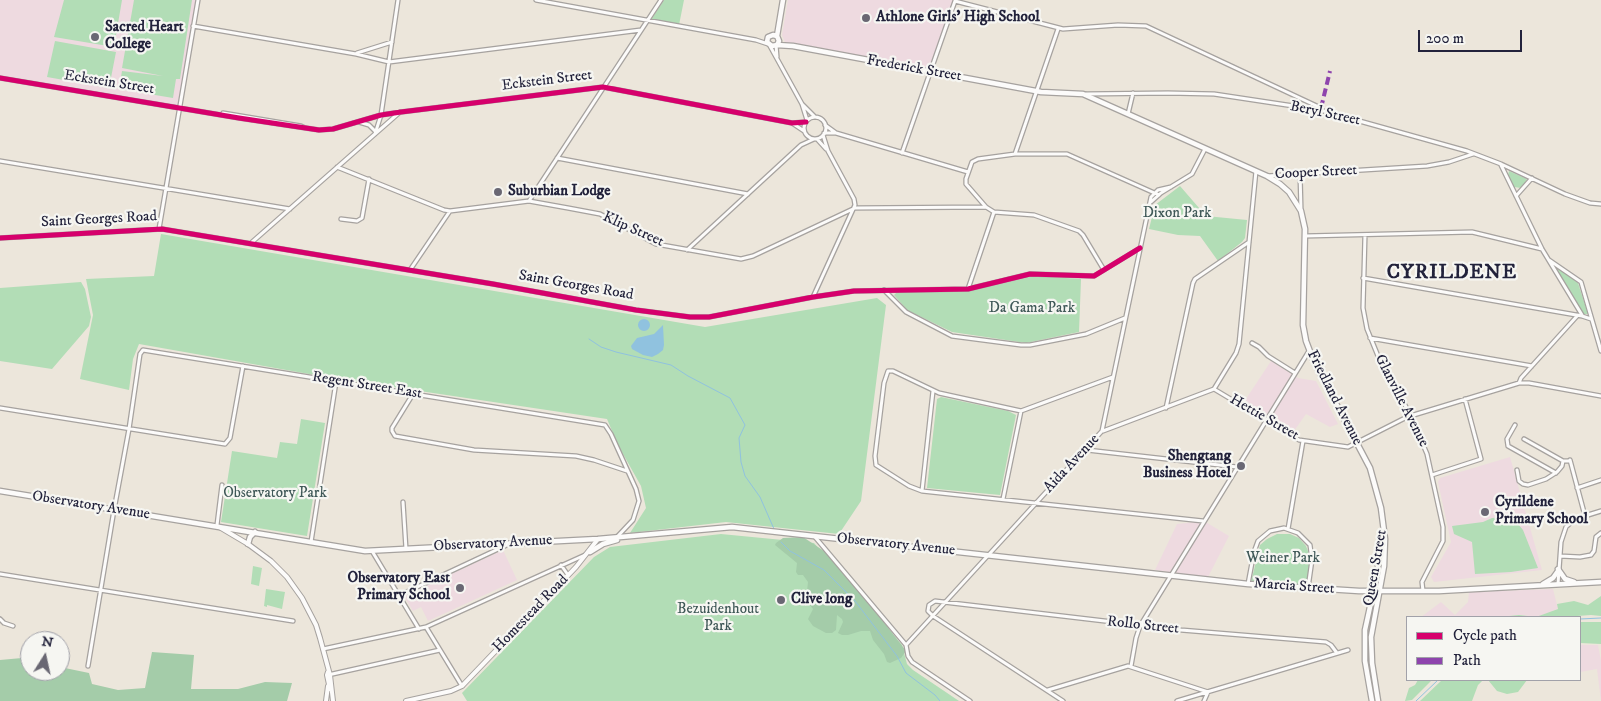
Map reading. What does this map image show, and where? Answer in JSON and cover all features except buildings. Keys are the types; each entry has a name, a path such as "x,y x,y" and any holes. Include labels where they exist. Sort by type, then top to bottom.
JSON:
{"main road":[{"path":"777,45 772,40 783,0"},
{"name":"Frederick Street","path":"772,40 793,46 1036,91"},
{"name":"Frederick Street","path":"777,45 793,46"},
{"name":"Beryl Street","path":"1036,91 1083,94"},
{"name":"Cooper Street","path":"1083,94 1267,176"},
{"name":"Friedland Avenue","path":"1267,176 1289,192 1301,211 1306,236 1303,325 1309,350 1358,443 1375,484 1383,522"},
{"name":"Observatory Avenue","path":"0,491 372,551 616,538 732,527 988,555"},
{"name":"Queen Street","path":"1376,701 1371,630 1376,604 1383,522"},
{"path":"248,544 250,537 255,532"},
{"path":"589,553 603,544 627,536"},
{"name":"Marcia Street","path":"988,555 1248,584 1376,592 1423,592 1601,582"},
{"path":"1540,586 1552,578 1558,570 1565,578 1576,583"},
{"name":"Queen Street","path":"1376,592 1366,621 1364,646 1366,666 1376,701"},
{"path":"1376,604 1381,597 1392,592"}],"street":[{"path":"159,229 198,0"},
{"path":"375,133 380,115 398,0"},
{"name":"Frederick Street","path":"536,0 756,40 772,40"},
{"path":"529,201 661,0"},
{"path":"902,152 955,1 1058,29 1067,30 1118,25 1146,26 1320,109"},
{"path":"193,26 356,54 389,62 641,30"},
{"path":"1015,154 1058,29"},
{"path":"772,40 777,58 802,104 806,121 801,145"},
{"path":"356,54 392,42"},
{"path":"777,45 777,58"},
{"name":"Eckstein Street","path":"0,78 269,120 305,128 333,129 380,115 603,87 792,123 806,121"},
{"path":"1128,114 1133,93"},
{"name":"Beryl Street","path":"1083,94 1214,94 1320,109 1474,153 1565,194 1590,203 1601,204"},
{"path":"802,104 815,117 822,119 825,126 824,134 828,151 854,199 855,208 813,297"},
{"path":"251,244 337,166 401,112"},
{"path":"806,121 815,117"},
{"path":"359,122 370,126 375,133"},
{"name":"Eckstein Street","path":"792,123 805,132"},
{"path":"825,126 836,133 968,172"},
{"path":"805,132 828,151"},
{"path":"687,250 801,145 824,134 836,133"},
{"name":"Aida Avenue","path":"906,645 1102,431 1150,203 1156,195 1192,174 1205,149"},
{"name":"Cooper Street","path":"1267,176 1432,166 1474,153"},
{"path":"1104,270 1079,231 1030,215 994,212 986,207 966,184 972,162 975,159 1015,154 1069,154 1145,188 1156,195"},
{"path":"557,158 748,194"},
{"path":"0,161 290,209"},
{"path":"1501,164 1542,249 1580,316"},
{"name":"Klip Street","path":"337,166 450,211 529,201 595,213 652,242 687,250 746,259 855,208 986,207"},
{"path":"1214,389 1239,344 1256,171"},
{"name":"Friedland Avenue","path":"1300,173 1301,211"},
{"path":"1516,196 1532,178"},
{"path":"341,219 357,221 362,218 369,179"},
{"path":"410,270 450,211"},
{"path":"968,289 994,212"},
{"name":"Saint Georges Road","path":"1,238 159,229 410,270 628,309 690,317 716,317 854,290 968,289 1030,274 1090,276 1104,270 1140,248"},
{"path":"1306,236 1472,232 1542,249"},
{"name":"Glanville Avenue","path":"1364,235 1364,311 1370,338 1410,416 1427,454 1443,527 1443,538 1438,554 1422,582 1423,592"},
{"path":"1166,408 1194,281 1249,242"},
{"path":"1547,258 1580,281 1601,351"},
{"path":"1364,278 1591,319"},
{"path":"884,290 906,312 952,336 1021,345 1086,334 1125,318"},
{"path":"1519,383 1521,378 1580,316"},
{"path":"1370,338 1532,366"},
{"path":"1252,344 1295,373"},
{"name":"Regent Street East","path":"129,429 140,354 142,350 146,350 336,382 596,422 606,426 623,460"},
{"path":"1131,666 1140,626 1309,350"},
{"path":"0,408 221,444 227,443 230,438 243,365"},
{"path":"1113,378 1021,411 933,391 893,371 888,371 885,375 875,462 881,470 922,491 1203,521"},
{"path":"311,542 336,382"},
{"name":"Hettie Street","path":"1102,431 1214,389 1303,441 1348,447 1410,416 1519,383 1529,383 1601,396"},
{"path":"922,491 933,391"},
{"path":"413,394 394,424 392,431 393,434 401,438 474,450 576,456 627,471"},
{"path":"1432,474 1481,458 1465,399"},
{"path":"1003,499 1021,411"},
{"path":"1515,425 1507,439 1508,446 1556,473"},
{"path":"88,666 129,429"},
{"path":"1524,439 1563,461 1570,461 1585,516"},
{"path":"1288,529 1303,441"},
{"path":"1086,450 1237,467"},
{"path":"614,466 623,460 636,489 639,505 630,524 616,538"},
{"path":"1517,470 1519,481 1526,485 1546,479 1556,473 1563,461"},
{"path":"1577,488 1601,480"},
{"path":"222,485 217,526 248,544 271,561 295,587 316,625 323,649 333,700"},
{"path":"403,502 406,549"},
{"path":"1558,584 1561,538 1566,527 1575,520 1601,511"},
{"path":"1248,584 1258,541 1270,531 1280,528 1288,529 1301,535 1308,542 1312,560 1308,588"},
{"path":"1560,556 1580,557 1592,554 1596,537 1601,533"},
{"path":"814,536 906,645 908,656 912,662 970,701"},
{"name":"Homestead Road","path":"462,686 589,553 598,539"},
{"path":"398,596 511,543"},
{"path":"372,551 418,629"},
{"path":"323,649 426,627 589,553"},
{"path":"561,565 568,575"},
{"path":"0,574 293,621"},
{"name":"Aida Avenue","path":"933,616 928,611 930,603 945,603"},
{"name":"Rollo Street","path":"945,603 1140,626 1326,642 1332,645 1337,653"},
{"path":"933,616 1064,701"},
{"path":"0,619 4,623 13,626"},
{"path":"406,701 451,692 462,686 426,627"},
{"path":"328,674 440,650"},
{"path":"1177,701 1348,650"},
{"path":"1047,690 1113,669 1131,666 1208,692"},
{"path":"328,674 333,700"},
{"path":"326,701 329,684"},
{"path":"1204,701 1208,692"}],"shaded area":[{"name":"Sacred Heart College","path":"0,0 197,0 178,105 0,75"},
{"name":"Athlone Girls' High School","path":"788,0 953,0 929,71 787,47 782,35"},
{"path":"1271,361 1298,378 1316,381 1338,424 1330,427 1306,414 1294,431 1244,402"},
{"name":"Cyrildene Primary School","path":"1510,457 1542,570 1434,582 1431,577 1451,542 1438,482 1440,478"},
{"path":"1204,521 1229,536 1207,579 1155,570 1177,524"},
{"name":"Observatory East Primary School","path":"503,550 517,580 428,621 421,607 413,611 404,596"},
{"path":"1553,589 1558,609 1540,616 1422,616 1441,602 1455,615 1468,602 1469,592"},
{"path":"1581,645 1598,645 1601,661 1601,701 1597,669 1581,672"}],"green space":[{"path":"64,0 122,0 114,47 54,37"},
{"path":"134,0 192,0 180,79 176,79 173,98 119,89 122,71 163,76 122,68"},
{"path":"664,0 684,0 679,25 651,20"},
{"path":"55,41 116,52 109,88 47,77"},
{"path":"1509,171 1527,179 1521,188 1514,187 1508,175"},
{"name":"Dixon Park","path":"1180,186 1206,216 1247,220 1245,238 1218,261 1200,236 1178,235 1149,229 1155,205"},
{"path":"161,234 705,327 877,298 886,305 861,501 839,534 726,522 630,533 646,508 641,486 618,445 607,419 326,377 139,344 133,359 129,390 80,379 93,315 86,279 154,276"},
{"path":"1557,267 1578,283 1588,314 1581,312 1555,268"},
{"name":"Da Gama Park","path":"1034,276 1081,279 1079,332 1026,343 952,332 907,310 894,295 897,292 970,291"},
{"path":"81,282 85,289 91,317 89,326 52,369 0,361 0,288"},
{"path":"941,397 1008,411 1016,415 1000,495 927,488 937,399"},
{"name":"Observatory Park","path":"301,419 325,423 307,536 221,522 232,451 277,458 280,442 297,444"},
{"path":"1503,517 1518,524 1523,530 1538,568 1475,574 1472,542 1454,534 1452,526"},
{"name":"Bezuidenhout Park","path":"721,534 814,543 902,645 907,664 959,701 467,701 462,693 594,557 610,547"},
{"name":"Weiner Park","path":"1277,534 1290,534 1299,538 1306,546 1310,556 1307,586 1251,582 1260,545"},
{"path":"803,537 830,555 877,613 906,651 901,658 890,663 887,662 884,654 873,640 870,631 861,631 848,635 838,633 843,622 837,615 836,630 832,633 826,633 813,626 808,619 813,609 806,600 808,582 803,575 798,575 796,572 797,563 775,545 783,538"},
{"path":"253,566 262,568 259,586 251,584"},
{"path":"266,589 285,592 282,609 264,606"},
{"path":"1601,596 1601,616 1539,616 1558,609 1557,604 1574,601 1588,605"},
{"path":"1581,622 1601,622 1601,644 1581,643"},
{"path":"152,652 194,655 191,689 238,689 265,682 292,683 287,701 0,701 0,660 20,658 20,681 70,681 70,669 89,673 92,684 118,690 145,688"},
{"path":"1417,681 1431,681 1412,700 1405,701 1409,688 1415,685"},
{"path":"1441,681 1482,681 1478,685 1472,701 1420,701"},
{"path":"1489,681 1526,681 1518,692 1507,694 1497,691"}],"water":[{"path":"646,319 649,320 649,330 642,331 639,330 638,323 639,320"},
{"path":"663,325 664,345 663,350 658,354 652,357 632,349 631,346 637,338 654,334"}],"waterway":[{"path":"589,339 601,347 616,352 671,365 730,398 745,425 739,438 741,462 745,476 760,497 774,529"},
{"path":"781,542 790,551 824,570 855,601 897,656 906,673 940,701"},
{"path":"1581,619 1601,618"},
{"path":"1416,701 1437,681"}],"marked path":[{"path":"1321,108 1330,71"}],"cycle path":[{"path":"0,78 319,130 333,129 381,115 603,87 792,123 806,122"},
{"path":"0,238 162,229 493,284 636,310 690,317 709,317 854,291 968,289 1030,274 1094,276 1140,248"}],"place":[{"name":"Athlone Girls' High School","path":"866,18"},
{"name":"Sacred Heart College","path":"95,37"},
{"name":"Suburbian Lodge","path":"498,192"},
{"name":"Shengtang Business Hotel","path":"1241,466"},
{"name":"Cyrildene Primary School","path":"1485,512"},
{"name":"Observatory East Primary School","path":"460,588"},
{"name":"Clive long","path":"781,600"}],"district":[{"name":"CYRILDENE","path":"1452,274"}]}
